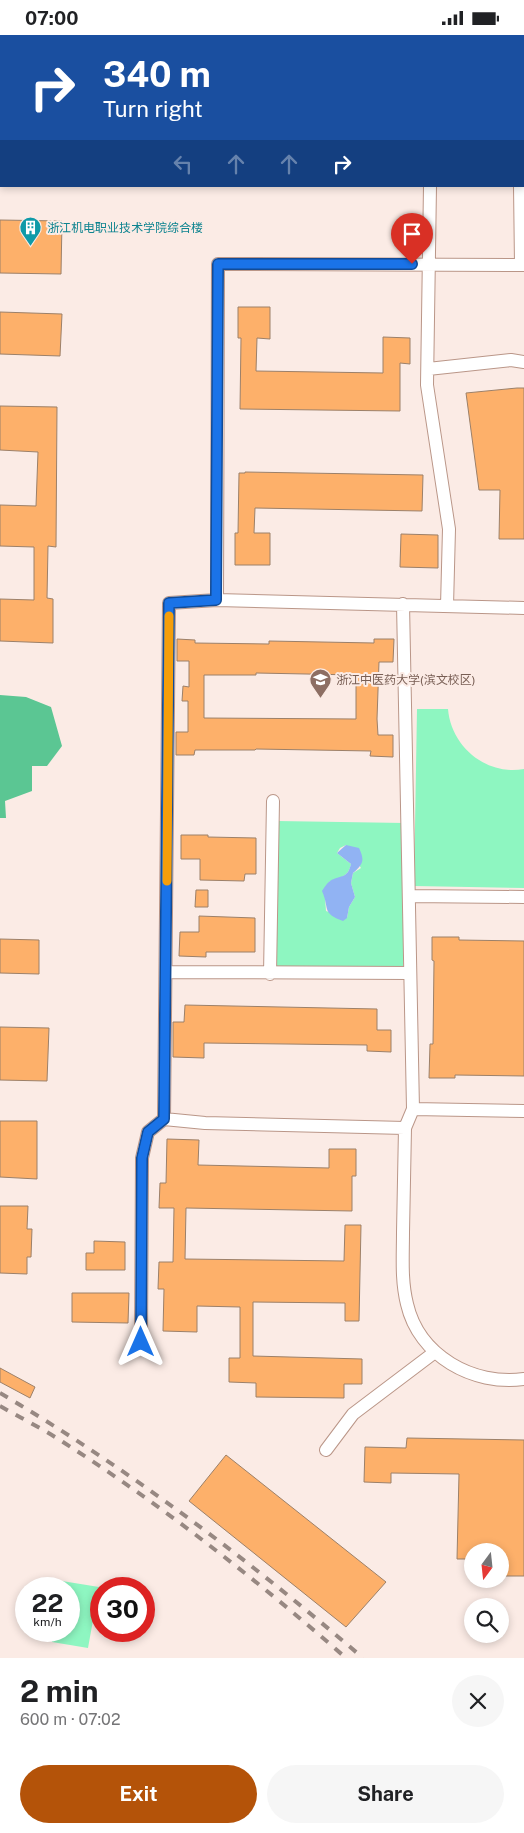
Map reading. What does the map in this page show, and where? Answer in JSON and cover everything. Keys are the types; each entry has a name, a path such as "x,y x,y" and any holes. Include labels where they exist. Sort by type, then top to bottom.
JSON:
{"street":[{"path":"430,187 428,385 449,529 447,606"},
{"path":"216,600 218,264 522,265 520,187"},
{"path":"428,369 511,360 524,362"},
{"path":"164,1119 169,603 216,600 524,608"},
{"path":"403,604 413,1109 405,1128 404,1291 412,1321 420,1334 435,1351 454,1366 483,1378 498,1381 524,1379"},
{"path":"270,974 273,801"},
{"path":"409,896 524,897"},
{"path":"166,972 270,974 410,973"},
{"path":"413,1109 524,1111"},
{"path":"141,1342 142,1158 148,1132 164,1119 205,1123 405,1128"},
{"path":"326,1450 353,1414 435,1351"}],"green space":[{"path":"0,695 26,697 51,707 62,746 47,766 32,766 32,791 5,801 6,818 0,818"},
{"path":"417,709 448,709 456,735 473,756 497,768 510,770 524,769 524,888 414,886"},
{"path":"277,821 405,823 403,970 275,967","holes":["346,845 361,868 353,873 351,883 355,897 349,907 347,918 326,911 325,898 329,882 346,874 350,869 351,864 337,853 340,848"]},
{"path":"80,1584 90,1586 90,1637 88,1648 52,1642 80,1642"}],"water":[{"path":"346,845 359,848 362,862 353,873 351,883 355,897 349,907 347,918 343,921 329,913 322,891 329,882 348,872 351,864 337,853"}],"building":[{"name":"浙江机电职业技术学院综合楼","path":"0,220 62,221 61,274 0,273"},
{"path":"238,307 270,307 270,339 257,338 256,371 383,373 383,337 410,338 410,364 400,363 400,411 240,409 241,338 238,338"},
{"path":"0,312 62,314 60,356 0,354"},
{"path":"524,388 524,539 499,539 500,490 479,490 466,393"},
{"path":"0,406 57,407 56,547 48,546 47,598 53,599 53,643 0,641 0,599 34,600 34,547 0,546 0,505 36,506 38,452 0,450"},
{"path":"239,473 423,475 422,511 255,508 254,533 270,533 270,565 235,565 235,533 238,533"},
{"path":"401,534 438,535 438,568 400,567"},
{"path":"177,639 195,640 195,643 269,644 269,641 374,643 374,639 394,639 393,662 379,662 377,719 378,735 393,735 393,757 370,756 371,751 256,749 195,750 194,755 176,755 176,732 188,732 188,701 182,701 183,686 189,687 189,661 177,661","holes":["256,673 356,675 356,719 204,718 204,675 256,675"]},
{"path":"181,835 256,838 256,874 245,874 244,881 200,880 200,859 181,859"},
{"path":"196,890 208,890 208,907 195,907"},
{"path":"199,916 255,918 255,952 206,952 206,957 179,956 180,932 199,932"},
{"path":"432,937 459,937 459,940 524,941 524,1076 455,1075 455,1078 429,1078 430,1044 433,1044 434,961 432,960"},
{"path":"0,939 39,940 39,974 0,973"},
{"path":"185,1005 377,1009 377,1030 391,1030 391,1052 367,1051 367,1045 204,1043 204,1058 173,1057 173,1022 184,1022"},
{"path":"0,1027 49,1028 47,1081 0,1080"},
{"path":"0,1121 37,1121 37,1179 0,1177"},
{"path":"167,1139 199,1140 198,1165 329,1168 329,1149 356,1149 356,1176 352,1176 352,1211 186,1208 185,1259 344,1261 345,1225 361,1225 359,1321 345,1321 345,1303 253,1302 253,1356 362,1359 362,1384 344,1384 344,1398 256,1397 256,1383 229,1382 229,1358 240,1358 240,1307 197,1306 197,1332 163,1331 164,1289 158,1289 159,1262 173,1262 174,1208 159,1208 160,1183 166,1183"},
{"path":"0,1206 28,1206 27,1229 32,1229 31,1257 27,1257 27,1274 0,1273"},
{"path":"94,1241 125,1242 125,1270 86,1270 86,1253 94,1253"},
{"path":"72,1293 129,1293 128,1323 72,1322"},
{"path":"0,1368 35,1387 30,1398 0,1382"},
{"path":"407,1438 524,1440 524,1576 509,1576 509,1543 464,1543 464,1559 457,1559 459,1474 391,1473 391,1483 364,1482 365,1447 406,1448"},
{"path":"226,1455 386,1582 346,1627 189,1501"}],"railway":[{"path":"0,1393 95,1453 187,1517 276,1586 363,1658"},
{"path":"0,1406 63,1442 173,1518 244,1572 346,1658"}],"slow traffic":[{"path":"167,881 169,616"}],"place":[{"name":"浙江机电职业技术学院综合楼","path":"31,247"},
{"name":"浙江中医药大学(滨文校区)","path":"320,699"}],"route":[{"path":"141,1342 142,1158 148,1132 164,1119 169,603 216,600 218,264 412,264"}]}
